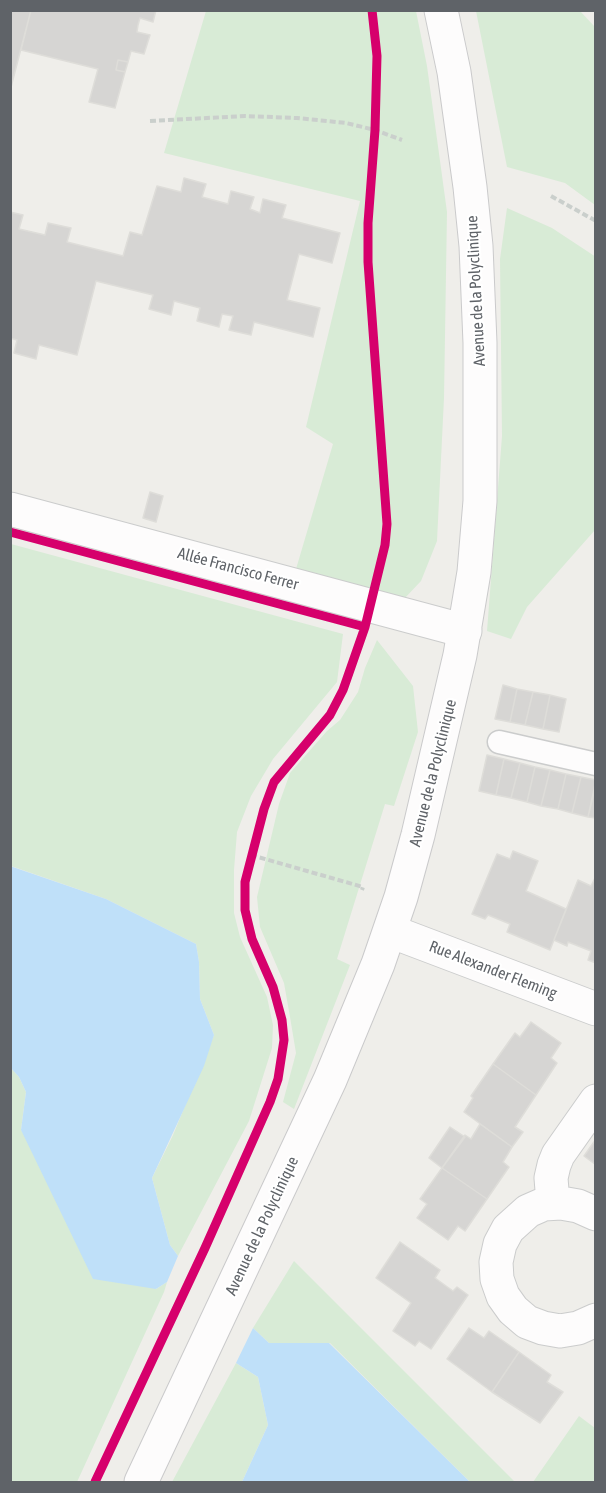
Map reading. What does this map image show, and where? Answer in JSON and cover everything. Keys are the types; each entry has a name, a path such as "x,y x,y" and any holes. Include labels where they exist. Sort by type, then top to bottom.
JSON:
{"street":[{"name":"Avenue de la Polyclinique","path":"141,1482 356,1021 390,931 412,858 465,631 474,572 480,501 481,384 478,284 465,144 441,10"},
{"name":"Allée Francisco Ferrer","path":"10,509 465,631"},
{"name":"Rue Alexander Fleming","path":"390,931 596,1009"},
{"path":"553,1203 551,1184 558,1155 596,1101"},
{"path":"596,1214 570,1203 553,1203 528,1211 508,1229 497,1253 496,1270 507,1304 519,1316 543,1328 569,1330 596,1320"}],"lane":[{"path":"499,742 596,764"}],"path":[{"path":"150,121 245,116 297,118 346,123 402,140"},
{"path":"374,142 375,119"},
{"path":"551,196 596,221"},
{"path":"251,855 363,887 360,898"}],"green space":[{"path":"206,11 416,11 427,66 447,212 444,398 437,541 421,581 404,599 296,569 333,444 306,427 360,201 164,153"},
{"path":"476,11 580,11 595,27 595,205 565,183 507,167"},
{"path":"507,208 552,228 596,257 595,530 527,607 511,639 487,631 502,436 500,259"},
{"path":"11,544 343,634 337,682 273,759 251,796 237,832 234,913 240,937 267,997 273,1025 272,1048 249,1121 178,1256 170,1245 152,1178 173,1135 214,1035 200,999 196,944 106,899 11,866"},
{"path":"377,640 413,686 418,732 394,806 385,804 337,959 350,965 294,1109 283,1102 296,1053 290,1017 284,983 260,927 257,897 279,804 290,773 327,731 340,720 358,692"},
{"path":"10,1067 19,1077 26,1092 21,1130 156,1289 167,1282 77,1482 11,1482"},
{"path":"294,1261 515,1482 470,1482 330,1343 269,1343 253,1328"},
{"path":"236,1363 258,1377 268,1425 242,1482 172,1482"},
{"path":"579,1416 595,1428 595,1482 533,1482"}],"water":[{"path":"10,866 106,899 196,944 200,999 214,1035 204,1066 152,1178 170,1245 178,1256 167,1282 156,1289 93,1279 21,1130 26,1092 19,1077 10,1067"},
{"path":"253,1328 269,1343 329,1343 470,1482 242,1482 268,1425 258,1377 236,1363"}],"building":[{"path":"10,10 31,10 10,91"},
{"path":"31,10 156,10 153,22 140,18 138,25 137,32 150,35 144,54 131,51 128,62 118,60 116,70 125,72 115,108 89,102 98,69 21,50"},
{"path":"118,60 128,62 125,72 116,70"},
{"path":"184,178 206,184 202,197 228,204 231,191 254,197 250,209 260,213 263,199 286,205 282,218 340,233 332,263 299,254 287,300 320,308 313,337 254,322 251,335 229,330 233,316 222,314 219,327 197,321 200,308 174,301 171,315 149,309 153,295 96,281 77,355 39,345 36,359 14,353 17,340 10,338 10,212 23,215 19,229 45,235 48,223 71,228 67,242 123,256 130,232 142,235 157,186 181,192"},
{"path":"150,492 163,496 156,522 143,518"},
{"path":"503,685 517,689 510,722 495,719"},
{"path":"517,689 533,692 525,725 510,722"},
{"path":"533,692 550,695 543,729 525,725"},
{"path":"550,695 566,699 559,732 543,729"},
{"path":"487,755 504,759 496,795 479,791"},
{"path":"504,759 520,763 511,798 496,795"},
{"path":"520,763 535,767 527,802 511,798"},
{"path":"535,767 550,770 541,806 527,802"},
{"path":"550,770 566,774 558,809 541,806"},
{"path":"566,774 581,777 572,813 558,809"},
{"path":"581,777 596,780 588,817 572,813"},
{"path":"596,784 596,818 588,817"},
{"path":"513,851 538,861 526,891 566,909 550,950 507,932 510,924 488,915 485,919 472,914 497,854 510,859"},
{"path":"595,878 596,963 588,960 591,951 568,942 567,946 554,940 578,880 591,886"},
{"path":"531,1022 561,1043 551,1058 557,1063 536,1095 493,1064 515,1033 520,1037"},
{"path":"493,1064 536,1095 515,1127 523,1132 512,1147 464,1112 473,1098 471,1096"},
{"path":"480,1124 512,1147 503,1162 509,1167 487,1199 442,1168 465,1135 471,1139"},
{"path":"450,1127 465,1137 442,1168 429,1158"},
{"path":"596,1139 596,1165 584,1156"},
{"path":"442,1168 487,1199 465,1231 458,1226 448,1240 417,1218 427,1204 420,1199"},
{"path":"400,1242 440,1270 435,1278 453,1291 457,1287 468,1295 431,1349 419,1341 415,1346 393,1331 411,1303 376,1278"},
{"path":"469,1328 484,1338 489,1331 519,1352 492,1392 447,1359"},
{"path":"519,1352 551,1375 547,1382 563,1392 540,1423 492,1392"}],"cycle path":[{"path":"95,1482 205,1248 278,1079 284,1040 282,1020 273,987 252,939 245,910 245,882 264,809 274,782 330,715 343,690 365,627 385,545 387,524 368,262 377,56 372,10"},
{"path":"10,532 365,627"}]}
